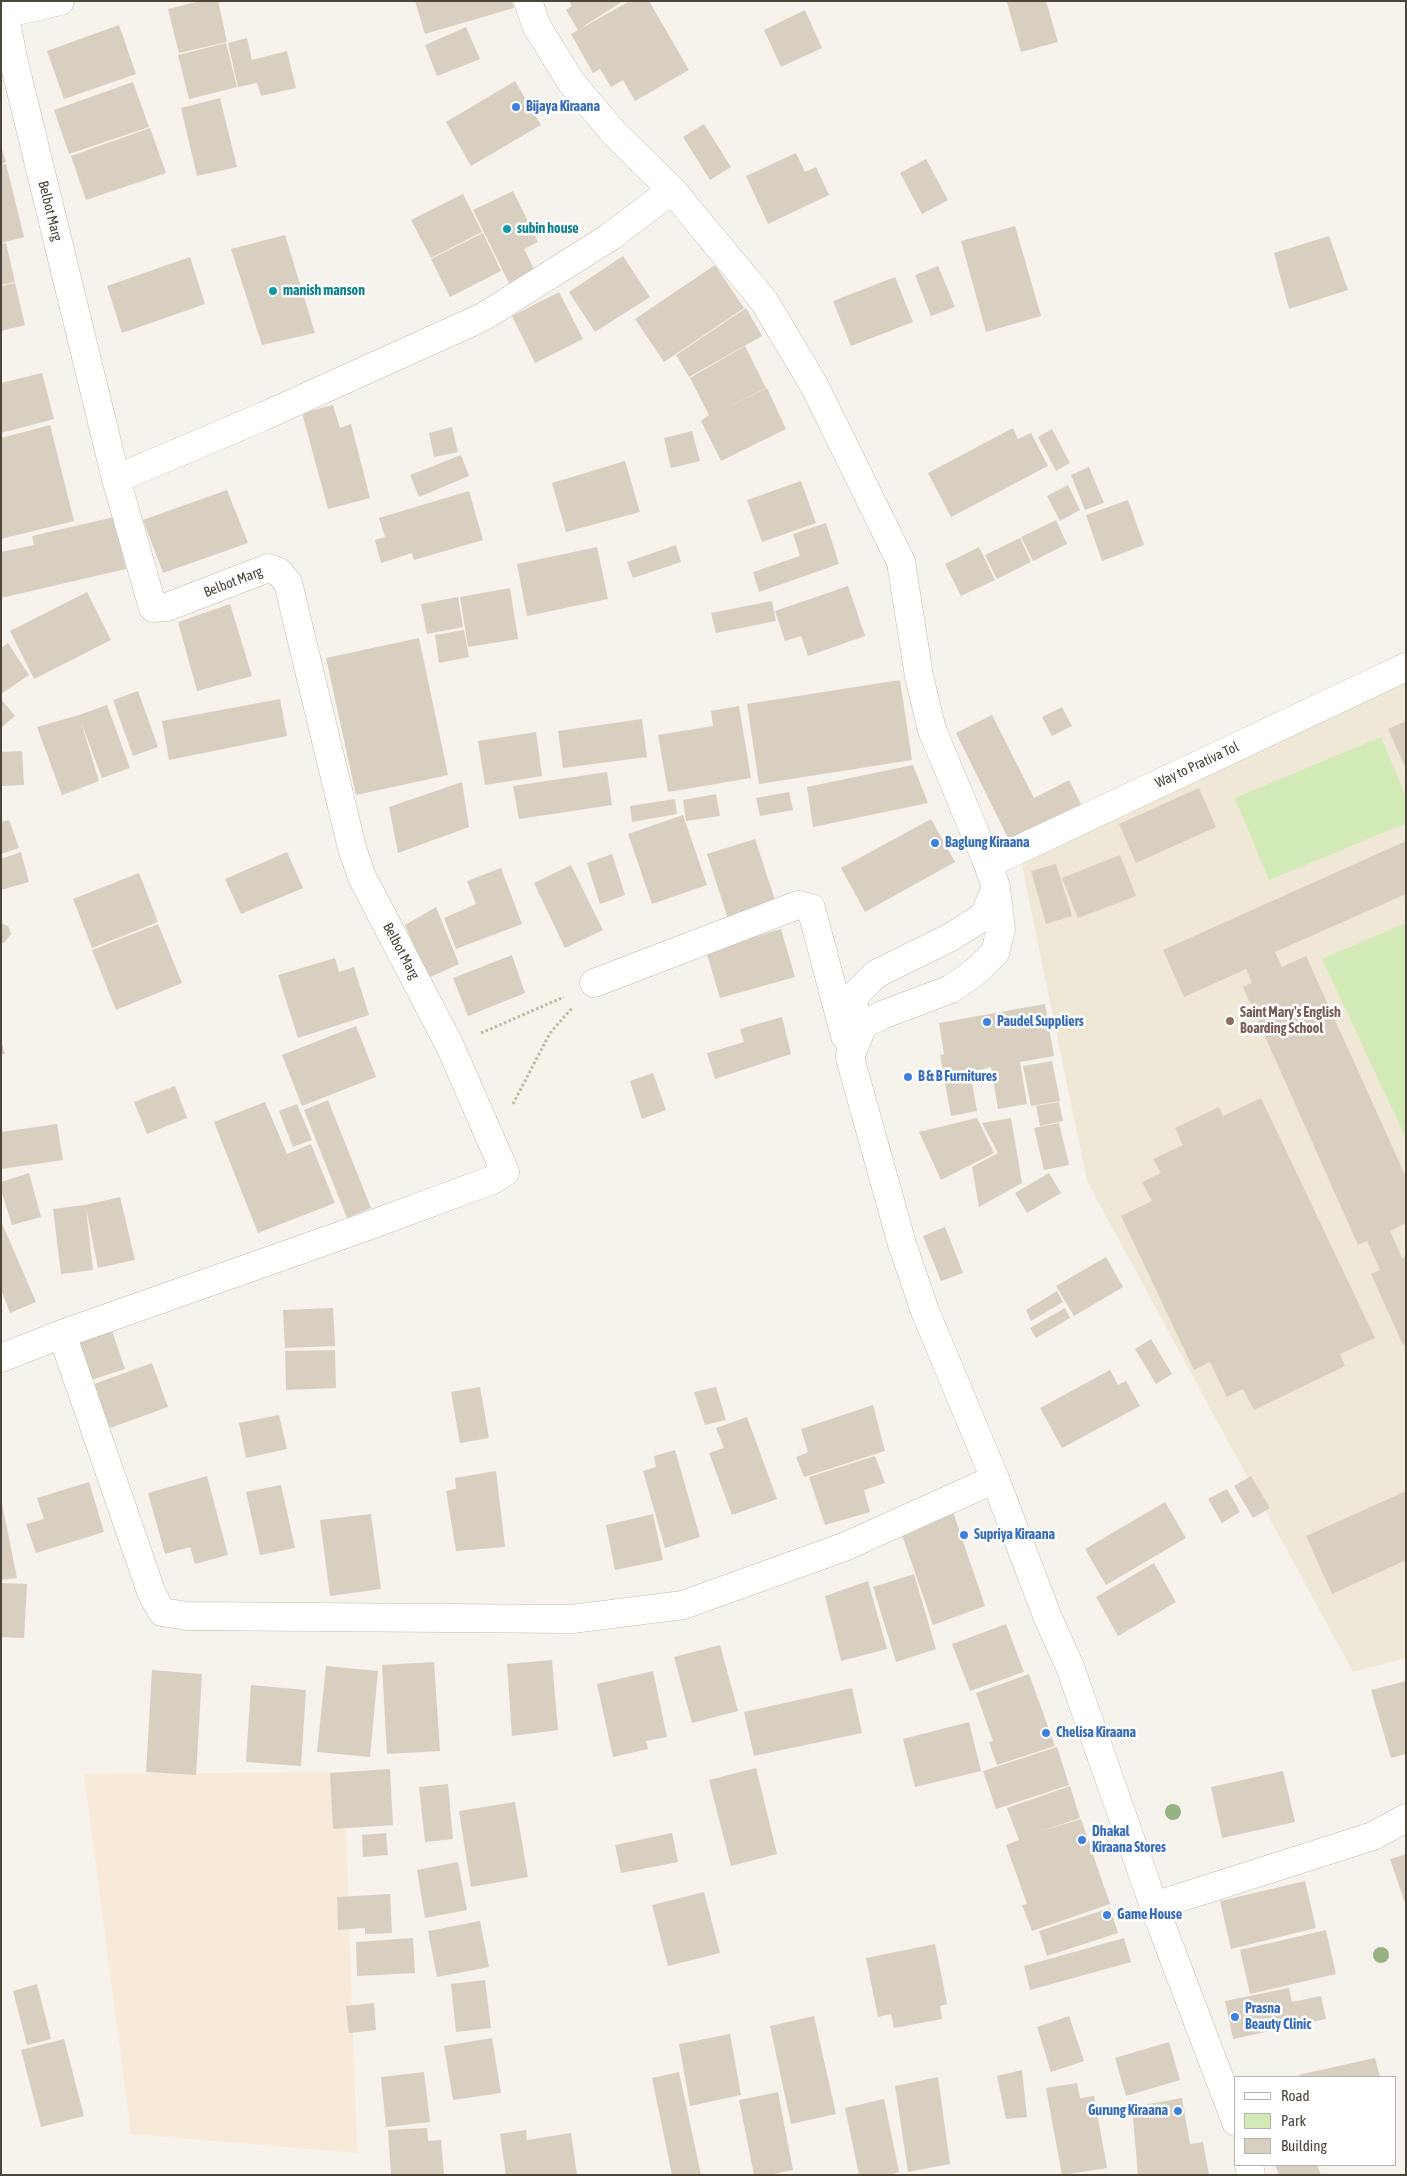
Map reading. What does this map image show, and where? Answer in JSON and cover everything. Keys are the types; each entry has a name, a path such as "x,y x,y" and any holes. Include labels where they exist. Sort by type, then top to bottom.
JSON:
{"street":[{"path":"3,8 60,1"},
{"path":"528,1 536,25 571,82 615,134 672,190 764,301 814,385 901,562 919,676 932,730 992,875 1001,929 995,953 975,972 951,989 882,1015 862,1025 850,1058"},
{"name":"Belbot Marg","path":"3,8 15,68 116,479 153,608 167,607 268,568 279,572 288,583 352,848 362,877 450,1046 506,1172 492,1180 365,1228 62,1334"},
{"path":"116,479 262,417 483,317 610,238 672,190"},
{"name":"Way to Prativa Tol","path":"992,875 1406,667"},
{"path":"850,1058 855,995 876,974 950,937 984,916 992,875"},
{"path":"594,983 798,905 811,908 850,1058 902,1244 925,1311 995,1480 1048,1618 1070,1667 1154,1906 1234,2117"},
{"path":"1,1358 62,1334 152,1594 162,1612 187,1616 572,1619 683,1606 844,1547 995,1480"},
{"path":"1154,1906 1374,1836 1406,1818"}],"path":[{"path":"450,1046 594,983"},
{"path":"493,1142 550,1033 594,983"}],"shaded area":[{"name":"Saint Mary's English Boarding School","path":"1406,679 1406,1658 1353,1672 1087,1181 1021,861"},
{"path":"344,1772 357,2153 131,2134 84,1774"}],"green space":[{"path":"1381,737 1406,797 1406,823 1269,880 1235,798"},
{"path":"1406,923 1406,1138 1322,959"}],"building":[{"path":"200,1 218,1 227,42 179,53 168,9"},
{"path":"415,1 512,1 514,8 425,34"},
{"path":"569,1 623,1 578,30 566,10 572,6"},
{"path":"630,1 649,1 689,70 635,101 623,80 611,87 600,69 593,73 571,34"},
{"path":"1046,1 1058,42 1021,52 1007,2"},
{"path":"805,10 822,48 781,67 764,30"},
{"path":"119,25 136,74 64,99 47,51"},
{"path":"466,27 480,59 437,76 425,45"},
{"path":"247,38 252,60 287,51 296,88 261,96 257,83 238,87 228,43"},
{"path":"226,43 237,87 189,99 178,55"},
{"path":"515,81 541,125 471,166 446,122"},
{"path":"133,82 149,127 69,154 54,110"},
{"path":"220,98 237,167 197,176 181,108"},
{"path":"704,124 731,167 710,180 683,137"},
{"path":"150,128 166,173 86,200 71,156"},
{"path":"1,146 6,162 1,164"},
{"path":"796,153 805,172 816,167 829,195 768,224 746,176"},
{"path":"926,159 948,200 922,214 900,173"},
{"path":"6,164 24,237 1,243 1,165"},
{"name":"subin house","path":"513,191 538,242 524,249 537,275 511,287 473,210"},
{"path":"463,194 482,232 431,258 411,220"},
{"path":"1015,226 1041,316 986,332 961,241"},
{"path":"483,233 501,271 450,297 431,259"},
{"name":"manish manson","path":"285,235 315,333 262,345 231,249"},
{"path":"1329,236 1348,290 1289,309 1274,253"},
{"path":"6,243 15,282 1,285 1,244"},
{"path":"623,256 650,297 595,332 569,292"},
{"path":"190,257 205,304 122,333 107,286"},
{"path":"715,265 744,308 664,362 635,319"},
{"path":"938,266 955,307 931,316 915,275"},
{"path":"895,277 913,322 851,346 833,301"},
{"path":"15,283 25,325 1,331 1,286"},
{"path":"559,292 583,339 535,363 512,316"},
{"path":"746,308 762,336 689,377 676,355"},
{"path":"745,346 766,388 712,415 767,388 786,429 721,461 701,421 709,415 690,378"},
{"path":"42,373 54,419 1,433 1,383"},
{"path":"333,405 340,428 351,424 370,498 328,509 302,413"},
{"path":"50,425 74,521 1,539 1,438"},
{"path":"452,427 458,452 434,457 429,433"},
{"path":"1013,428 1018,439 1031,433 1048,466 951,517 928,473"},
{"path":"1052,429 1070,463 1056,471 1038,437"},
{"path":"692,431 700,461 671,468 664,438"},
{"path":"461,455 469,476 419,497 410,475"},
{"path":"625,461 640,512 566,532 552,483"},
{"path":"1089,467 1104,503 1085,510 1071,475"},
{"path":"801,481 816,523 762,542 747,500"},
{"path":"1068,485 1080,510 1060,521 1047,496"},
{"path":"227,490 248,543 163,573 143,520"},
{"path":"469,491 483,540 414,560 412,553 381,563 375,540 385,537 379,518"},
{"path":"1128,500 1144,545 1102,561 1086,515"},
{"path":"114,517 126,569 1,598 1,552 34,545 32,536"},
{"path":"1056,520 1067,544 1033,561 1021,537"},
{"path":"826,523 839,564 759,592 753,572 800,556 793,534"},
{"path":"1020,538 1031,562 997,579 985,555"},
{"path":"676,545 681,562 633,578 627,562"},
{"path":"597,547 608,599 527,616 517,564"},
{"path":"979,547 995,580 961,596 945,564"},
{"path":"848,586 865,636 808,656 801,636 785,641 775,611"},
{"path":"510,588 518,639 468,647 460,597"},
{"path":"87,592 111,640 34,679 10,631"},
{"path":"458,597 463,627 427,634 421,604"},
{"path":"772,601 776,621 716,633 711,613"},
{"path":"230,604 252,676 197,691 178,622"},
{"path":"464,630 469,657 439,663 435,635"},
{"path":"419,638 448,775 356,795 326,658"},
{"path":"8,643 29,675 1,694 1,648"},
{"path":"900,680 912,760 759,784 747,704"},
{"path":"138,691 158,747 133,756 113,700"},
{"path":"1,699 15,716 1,728"},
{"path":"280,699 287,736 169,760 162,721"},
{"path":"107,705 130,768 102,778 81,722 99,781 62,795 37,727"},
{"path":"739,706 751,778 668,792 658,735 713,726 711,711"},
{"path":"1062,707 1072,726 1052,736 1042,717"},
{"path":"992,715 1034,798 1069,780 1083,808 1011,844 956,733"},
{"path":"642,719 647,757 563,768 558,731"},
{"path":"1406,721 1406,769 1388,729"},
{"path":"536,732 542,776 485,785 478,741"},
{"path":"22,751 24,785 1,786 1,752"},
{"path":"913,765 928,803 813,827 807,787"},
{"path":"607,772 612,805 519,819 513,786"},
{"path":"462,782 469,827 398,853 389,807"},
{"path":"1199,788 1216,827 1136,863 1119,824"},
{"path":"789,792 793,810 760,816 756,798"},
{"path":"716,794 720,816 686,821 683,800"},
{"path":"675,799 677,814 632,822 630,806"},
{"path":"683,815 707,885 652,904 628,834"},
{"path":"931,819 955,862 865,912 841,868"},
{"path":"9,820 19,848 1,854 1,822"},
{"path":"755,839 777,906 729,922 707,854"},
{"path":"1406,841 1406,894 1275,952 1282,967 1306,956 1406,1177 1406,1223 1390,1231 1402,1258 1406,1257 1406,1344 1403,1345 1371,1274 1380,1270 1367,1241 1358,1245 1243,987 1252,983 1246,969 1184,997 1163,950"},
{"path":"21,852 29,882 1,890 1,859"},
{"path":"287,852 303,888 241,914 225,879"},
{"path":"612,854 625,895 600,904 587,863"},
{"path":"1120,855 1136,896 1078,918 1062,878"},
{"path":"1056,864 1072,916 1046,924 1031,871"},
{"path":"571,865 603,930 565,948 534,883"},
{"path":"501,868 522,924 456,949 444,918 476,904 467,881"},
{"path":"139,873 158,922 92,948 73,899"},
{"path":"436,907 459,964 428,978 405,925"},
{"path":"1,923 8,926 11,934 4,943 1,943"},
{"path":"158,924 182,983 116,1010 92,950"},
{"path":"781,929 795,977 720,998 706,951"},
{"path":"512,955 525,993 468,1016 453,978"},
{"path":"335,958 339,972 354,967 369,1015 298,1038 278,975"},
{"path":"1045,1004 1054,1056 1020,1062 1027,1104 998,1109 991,1067 970,1072 977,1111 951,1116 940,1055 944,1054 939,1023"},
{"path":"782,1017 791,1054 715,1079 707,1053 744,1042 740,1029"},
{"path":"356,1026 376,1077 302,1106 282,1055"},
{"path":"1,1040 5,1054 1,1054"},
{"path":"1052,1061 1060,1101 1031,1106 1023,1066"},
{"path":"653,1073 666,1110 642,1119 630,1081"},
{"path":"175,1086 187,1118 147,1134 134,1102"},
{"path":"1261,1098 1375,1338 1340,1354 1345,1366 1254,1410 1243,1389 1227,1397 1210,1362 1194,1370 1121,1216 1152,1201 1142,1182 1161,1173 1153,1159 1183,1145 1175,1128 1219,1107 1223,1116"},
{"path":"328,1100 371,1208 347,1218 304,1110"},
{"path":"265,1102 287,1154 311,1144 335,1203 258,1233 214,1122"},
{"path":"1059,1102 1063,1121 1040,1126 1036,1106"},
{"path":"297,1104 312,1140 293,1147 279,1111"},
{"path":"977,1118 994,1153 941,1180 919,1132"},
{"path":"1011,1118 1022,1183 979,1207 972,1167 998,1153 982,1123"},
{"path":"1059,1123 1069,1165 1044,1170 1034,1128"},
{"path":"57,1124 63,1160 1,1169 1,1132"},
{"path":"29,1173 41,1217 12,1225 1,1190 1,1182"},
{"path":"1049,1173 1061,1193 1027,1213 1015,1193"},
{"path":"120,1197 135,1260 98,1268 86,1208 93,1270 61,1274 53,1209 85,1205"},
{"path":"1,1221 36,1302 10,1313 1,1289"},
{"path":"945,1227 963,1273 941,1281 923,1236"},
{"path":"1106,1257 1123,1287 1074,1316 1056,1286"},
{"path":"1057,1291 1063,1302 1031,1321 1026,1310"},
{"path":"333,1308 335,1346 285,1348 283,1310"},
{"path":"1065,1308 1070,1318 1036,1338 1030,1328"},
{"path":"110,1325 125,1369 85,1382 71,1338"},
{"path":"1151,1339 1172,1374 1156,1384 1135,1349"},
{"path":"335,1350 336,1388 286,1390 285,1351"},
{"path":"152,1363 168,1407 110,1428 94,1384"},
{"path":"1110,1370 1118,1385 1126,1381 1140,1406 1062,1448 1040,1408"},
{"path":"480,1387 489,1438 460,1443 451,1392"},
{"path":"716,1387 726,1420 705,1425 694,1392"},
{"path":"873,1405 885,1451 804,1477 796,1457 808,1452 801,1429"},
{"path":"279,1415 287,1449 246,1458 239,1423"},
{"path":"747,1417 777,1499 732,1515 709,1453 724,1448 716,1428"},
{"path":"675,1450 700,1537 665,1548 643,1471 656,1467 654,1456"},
{"path":"875,1456 885,1483 864,1490 870,1512 825,1525 809,1477"},
{"path":"496,1471 505,1547 456,1551 446,1491 456,1489 455,1478"},
{"path":"207,1476 228,1555 195,1564 190,1547 165,1554 148,1493"},
{"path":"1251,1476 1270,1508 1253,1518 1234,1486"},
{"path":"89,1482 104,1532 36,1553 26,1524 44,1519 37,1498"},
{"path":"281,1485 295,1548 260,1555 246,1492"},
{"path":"1227,1489 1240,1512 1222,1523 1208,1499"},
{"path":"1406,1491 1406,1560 1332,1594 1306,1536"},
{"path":"1,1499 17,1578 1,1580"},
{"path":"1165,1502 1186,1538 1106,1585 1085,1549"},
{"path":"953,1512 985,1606 933,1625 902,1535"},
{"path":"371,1514 381,1589 330,1596 320,1520"},
{"path":"653,1514 663,1560 615,1570 606,1525"},
{"path":"1154,1563 1176,1602 1118,1636 1096,1597"},
{"path":"914,1574 936,1649 896,1662 873,1587"},
{"path":"868,1581 887,1649 841,1661 825,1596"},
{"path":"1,1583 27,1584 24,1638 1,1637"},
{"path":"1006,1624 1024,1672 970,1691 952,1644"},
{"path":"720,1645 738,1711 692,1723 674,1657"},
{"path":"552,1660 558,1730 512,1736 507,1664"},
{"path":"434,1662 440,1751 387,1754 382,1665"},
{"path":"326,1666 378,1671 370,1757 317,1752"},
{"path":"152,1670 202,1674 196,1775 146,1772"},
{"path":"653,1671 667,1737 646,1741 648,1749 613,1757 597,1684"},
{"path":"1029,1674 1055,1746 997,1765 989,1742 993,1741 976,1693"},
{"path":"1406,1681 1406,1754 1391,1758 1371,1690"},
{"path":"251,1685 306,1690 301,1766 246,1762"},
{"path":"852,1688 862,1733 754,1756 744,1712"},
{"path":"969,1722 981,1771 915,1787 903,1739"},
{"path":"1057,1747 1069,1785 996,1809 983,1771"},
{"path":"756,1768 777,1854 731,1866 709,1780"},
{"path":"390,1769 393,1825 333,1829 330,1773"},
{"path":"1283,1771 1295,1822 1222,1838 1211,1787"},
{"path":"448,1784 453,1839 425,1842 419,1787"},
{"path":"1070,1786 1080,1818 1039,1832 1081,1819 1110,1904 1032,1931 1022,1905 1027,1904 1006,1845 1019,1840 1007,1808"},
{"path":"515,1802 528,1877 471,1887 459,1811"},
{"path":"386,1833 388,1855 363,1857 362,1835"},
{"path":"672,1833 678,1862 621,1873 615,1845"},
{"path":"1406,1854 1406,1903 1405,1903 1390,1859"},
{"path":"458,1862 467,1910 425,1918 417,1870"},
{"path":"1305,1881 1316,1928 1231,1949 1220,1901"},
{"path":"704,1892 720,1953 668,1966 652,1905"},
{"path":"390,1894 392,1933 365,1934 365,1928 338,1930 337,1897"},
{"path":"1110,1908 1118,1933 1047,1956 1039,1931"},
{"path":"480,1921 489,1967 437,1977 428,1931"},
{"path":"1326,1930 1336,1974 1250,1994 1240,1950"},
{"path":"413,1938 415,1973 357,1976 356,1942"},
{"path":"1124,1938 1131,1962 1030,1990 1024,1966"},
{"path":"935,1944 947,2004 940,2006 942,2019 894,2028 891,2014 878,2017 866,1958"},
{"path":"485,1980 491,2028 456,2032 451,1984"},
{"path":"37,1984 51,2039 27,2045 13,1991"},
{"path":"1289,1988 1292,2002 1321,1996 1326,2019 1233,2039 1225,2001"},
{"path":"374,2003 376,2030 349,2033 346,2006"},
{"path":"814,2016 836,2114 791,2124 770,2026"},
{"path":"1069,2016 1084,2061 1051,2072 1037,2027"},
{"path":"730,2034 741,2095 690,2106 679,2044"},
{"path":"492,2038 501,2093 453,2100 444,2046"},
{"path":"64,2039 84,2116 41,2127 21,2050"},
{"path":"1169,2042 1180,2080 1126,2096 1115,2058"},
{"path":"1375,2058 1380,2076 1298,2076"},
{"path":"1022,2070 1027,2117 1006,2119 997,2076"},
{"path":"424,2072 430,2122 386,2127 381,2077"},
{"path":"679,2072 701,2175 672,2175 652,2078"},
{"path":"938,2077 950,2164 908,2172 895,2086"},
{"path":"1077,2083 1080,2098 1094,2096 1107,2168 1062,2175 1046,2088"},
{"path":"778,2092 793,2170 769,2175 754,2175 739,2100"},
{"path":"1182,2098 1190,2144 1203,2142 1209,2175 1138,2175 1132,2107"},
{"path":"884,2099 899,2172 889,2175 859,2175 845,2108"},
{"path":"427,2128 428,2141 441,2140 444,2175 391,2175 388,2130"},
{"path":"526,2130 527,2140 571,2133 577,2175 506,2175 500,2134"},
{"path":"1275,2166 1317,2166 1321,2175 1279,2175"}],"place":[{"name":"Bijaya Kiraana","path":"516,107"},
{"name":"subin house","path":"507,229"},
{"name":"manish manson","path":"273,291"},
{"name":"Baglung Kiraana","path":"935,843"},
{"name":"Saint Mary's English Boarding School","path":"1230,1021"},
{"name":"Paudel Suppliers","path":"987,1022"},
{"name":"B & B Furnitures","path":"908,1077"},
{"name":"Supriya Kiraana","path":"964,1535"},
{"name":"Chelisa Kiraana","path":"1046,1733"},
{"name":"Dhakal Kiraana Stores","path":"1082,1840"},
{"name":"Game House","path":"1107,1915"},
{"name":"Prasna Beauty Clinic","path":"1235,2017"},
{"name":"Gurung Kiraana","path":"1178,2111"}]}
